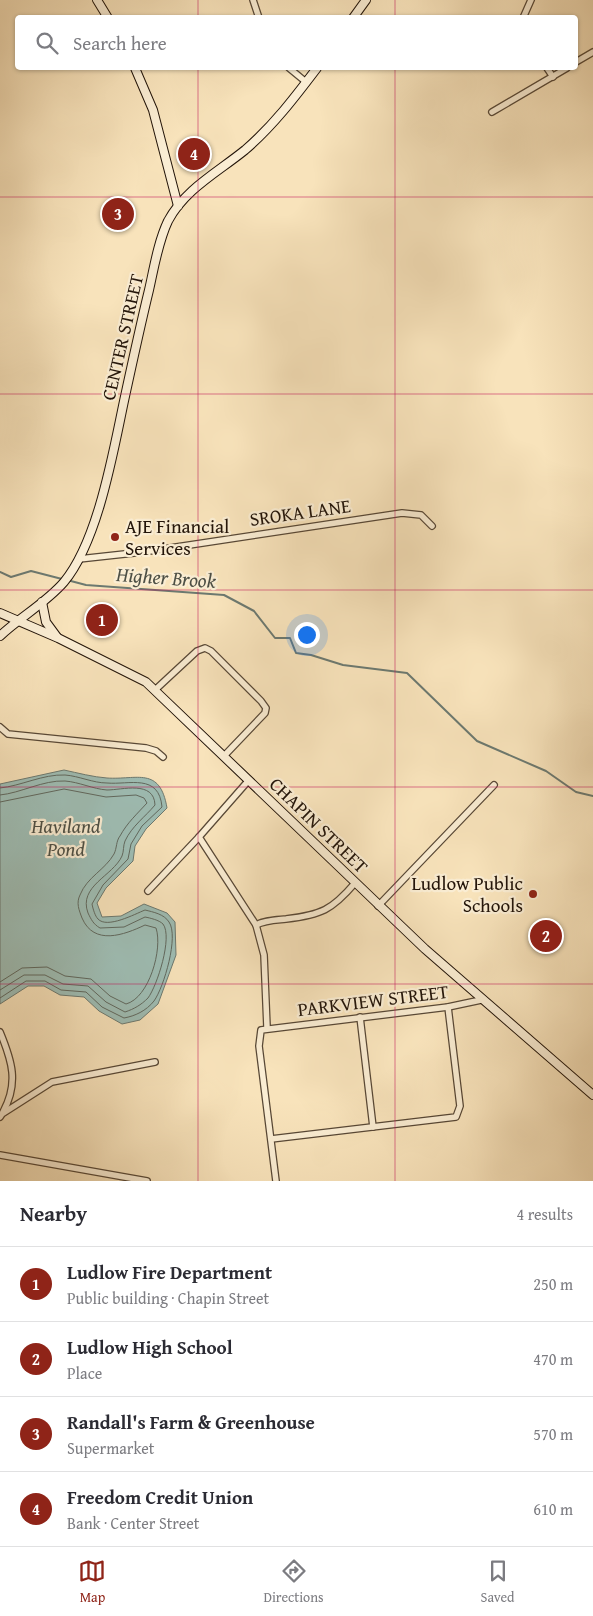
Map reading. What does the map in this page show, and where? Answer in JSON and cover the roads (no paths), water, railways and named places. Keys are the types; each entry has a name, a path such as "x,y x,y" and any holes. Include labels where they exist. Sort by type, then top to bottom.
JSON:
{"main road":[{"path":"97,0 106,15"},
{"path":"355,15 366,0"},
{"path":"136,70 153,110 178,206"},
{"name":"CENTER STREET","path":"0,636 64,582 79,559 109,474 160,245 168,221 178,206 202,182 226,165 264,132 286,109 315,70"},
{"path":"42,602 46,622 58,638"},
{"name":"CHAPIN STREET","path":"0,613 58,638 138,677 154,690 378,906 482,1000 593,1095"}],"street":[{"path":"253,0 259,15"},
{"path":"524,15 531,0"},
{"path":"578,61 593,52"},
{"path":"291,70 306,82"},
{"path":"548,70 553,76"},
{"path":"492,112 564,70"},
{"name":"SROKA LANE","path":"79,559 143,552 402,512 421,515 432,526"},
{"path":"154,690 197,651 205,648 210,650 266,708 265,713 224,756"},
{"path":"0,727 8,734 146,748 156,751 162,758"},
{"path":"148,891 249,780"},
{"path":"378,906 494,785"},
{"path":"199,837 256,925 264,954 267,1027 261,1030 258,1037 276,1181"},
{"path":"256,925 266,921 316,915 326,911 341,900 355,884"},
{"name":"PARKVIEW STREET","path":"267,1027 448,1007 482,1000"},
{"path":"271,1139 452,1118 460,1113 448,1007"},
{"path":"360,1017 373,1127"},
{"path":"0,1032 13,1080 13,1091 1,1115"},
{"path":"1,1115 52,1082 155,1062"},
{"path":"0,1155 147,1181"}],"water":[{"name":"Haviland Pond","path":"64,770 102,777 146,778 159,786 164,795 167,808 146,829 135,846 133,861 106,888 97,903 102,917 121,916 144,904 167,913 175,922 176,955 158,1004 140,1020 122,1024 99,1011 84,997 60,995 44,986 28,986 0,1004 0,784"}],"waterway":[{"name":"Higher Brook","path":"0,572 11,577 31,571 62,579"},
{"name":"Higher Brook","path":"67,580 86,585 224,595 254,611 275,638 290,638 296,653 311,655 343,665 407,673 477,741 546,771 576,792 593,796"}],"place":[{"name":"Freedom Credit Union","path":"194,154"},
{"name":"Randall's Farm & Greenhouse","path":"118,214"},
{"name":"AJE Financial Services","path":"115,537"},
{"name":"Ludlow Fire Department","path":"102,620"},
{"name":"Ludlow Public Schools","path":"533,894"},
{"name":"Ludlow High School","path":"546,936"}]}
